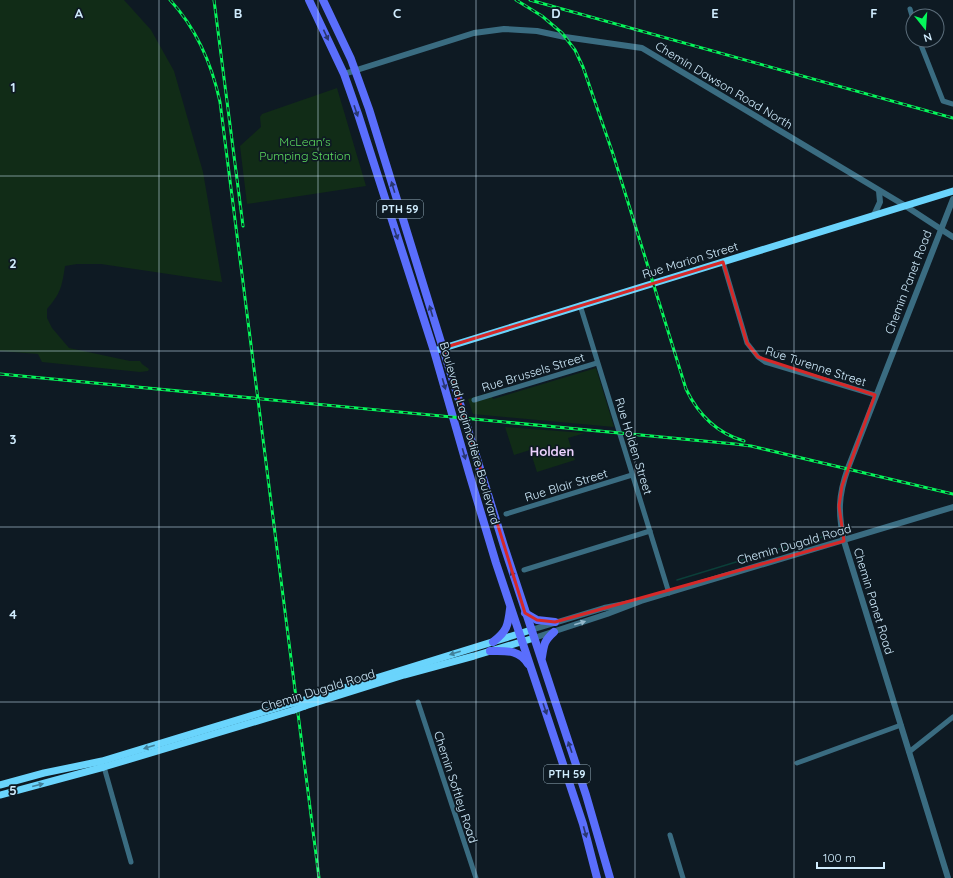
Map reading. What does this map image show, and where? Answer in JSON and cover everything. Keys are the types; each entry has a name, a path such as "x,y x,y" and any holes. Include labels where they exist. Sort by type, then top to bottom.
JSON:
{"main road":[{"name":"Boulevard Lagimodière Boulevard","path":"309,0 344,74 434,351 473,487 510,606 577,805 597,878"},
{"name":"Boulevard Lagimodière Boulevard","path":"323,0 356,70 369,109 525,613 586,795 610,878"},
{"name":"Rue Marion Street","path":"434,351 953,191"},
{"path":"493,642 506,630 510,606"},
{"path":"525,613 537,620 555,622"},
{"path":"542,662 543,646 548,637 554,632"},
{"name":"Chemin Dugald Road","path":"0,785 44,773 102,761 490,651 532,634"},
{"name":"Chemin Dugald Road","path":"305,703 493,642 521,638"},
{"path":"490,651 507,651 518,653 526,660 532,672"},
{"name":"Chemin Dugald Road","path":"0,795 104,768 294,706"}],"street":[{"name":"Chemin Dawson Road North","path":"344,74 474,33 504,29 537,31 565,37 642,48 904,205 940,230 953,237"},
{"path":"922,48 943,101 953,104"},
{"path":"874,215 880,202 880,191"},
{"path":"952,201 953,210"},
{"name":"Chemin Panet Road","path":"948,878 844,541 840,525 839,506 842,486 875,395 952,201"},
{"name":"Rue Turenne Street","path":"723,262 747,343 758,357 765,362 875,395"},
{"name":"Rue Holden Street","path":"580,305 668,593"},
{"name":"Rue Brussels Street","path":"474,400 597,363"},
{"name":"Rue Blair Street","path":"506,514 632,475"},
{"name":"Chemin Dugald Road","path":"532,634 555,622 604,608 640,601 668,593 953,507"},
{"path":"524,570 650,531"},
{"name":"Chemin Dugald Road","path":"532,634 554,632 640,601"},
{"name":"Chemin Softley Road","path":"418,702 476,878"},
{"path":"909,752 953,717"},
{"path":"797,763 901,725"},
{"path":"104,768 131,862"},
{"path":"670,835 683,878"}],"highlighted area":[{"path":"723,262 747,343 758,357 875,395 842,486 839,506 844,541 555,622 537,620 525,613 443,348"}],"green space":[{"path":"0,0 124,0 151,30 174,71 203,172 222,282 101,264 77,264 65,266 60,289 47,309 47,318 52,328 69,348 130,361 140,361 149,369 148,371 140,372 42,362 38,354 0,351"},
{"name":"McLean's Pumping Station","path":"337,88 366,186 247,204 240,146 261,127 260,117 262,114"},
{"path":"596,368 614,427 473,414 468,399 491,392 493,399"},
{"path":"505,427 585,433 568,438 575,460 537,472 530,450 514,455"}],"waterway":[{"path":"800,543 833,534"},
{"path":"766,553 793,545"},
{"path":"677,580 759,555"}],"railway":[{"path":"170,0 188,23 202,48 208,61 220,102 319,878"},
{"path":"214,0 243,226"},
{"path":"516,0 542,16 562,33 575,50 583,67 613,154 686,389 696,407 709,421 725,433 744,441"},
{"path":"530,0 953,118"},
{"path":"0,374 751,446 953,494"}],"district":[{"name":"Holden","path":"552,451"}]}
